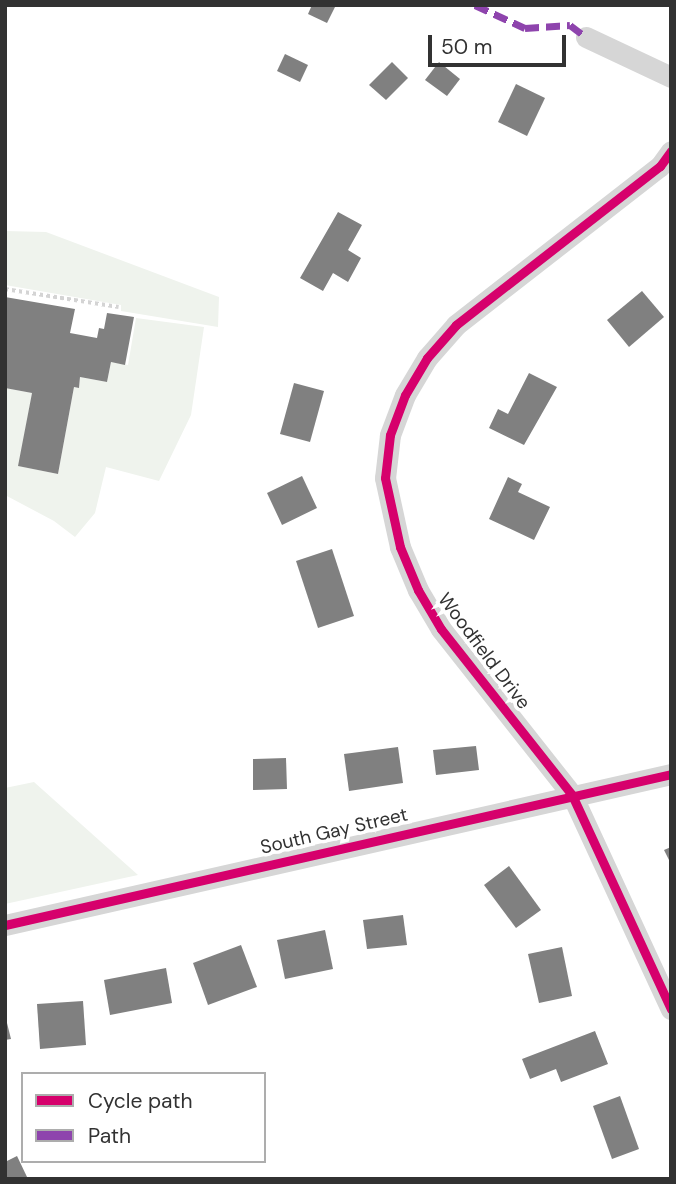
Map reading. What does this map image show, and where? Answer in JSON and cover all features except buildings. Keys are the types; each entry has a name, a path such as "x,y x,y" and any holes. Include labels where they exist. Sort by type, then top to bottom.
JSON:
{"street":[{"path":"586,37 671,77"},
{"name":"Woodfield Drive","path":"671,151 660,166 456,325 427,358 405,394 386,456 385,478 400,547 418,590 441,629 572,795 671,1009"},
{"name":"South Gay Street","path":"5,925 671,774"}],"path":[{"path":"5,289 119,307"}],"shaded area":[{"path":"5,231 46,232 219,297 218,327 121,311 121,305 5,285"},
{"path":"136,318 204,327 191,415 159,481 106,467 95,513 75,537 54,521 5,495 5,388 32,393 19,466 58,474 74,387 79,388 80,377 107,382 111,362 128,365"},
{"path":"34,782 138,875 5,904 5,788"}],"marked path":[{"path":"475,5 525,28 570,25 586,37"}],"cycle path":[{"path":"671,151 660,166 456,325 427,358 405,395 390,435 385,478 400,547 418,590 441,629 572,795 671,1009"},
{"path":"5,925 671,774"}]}
